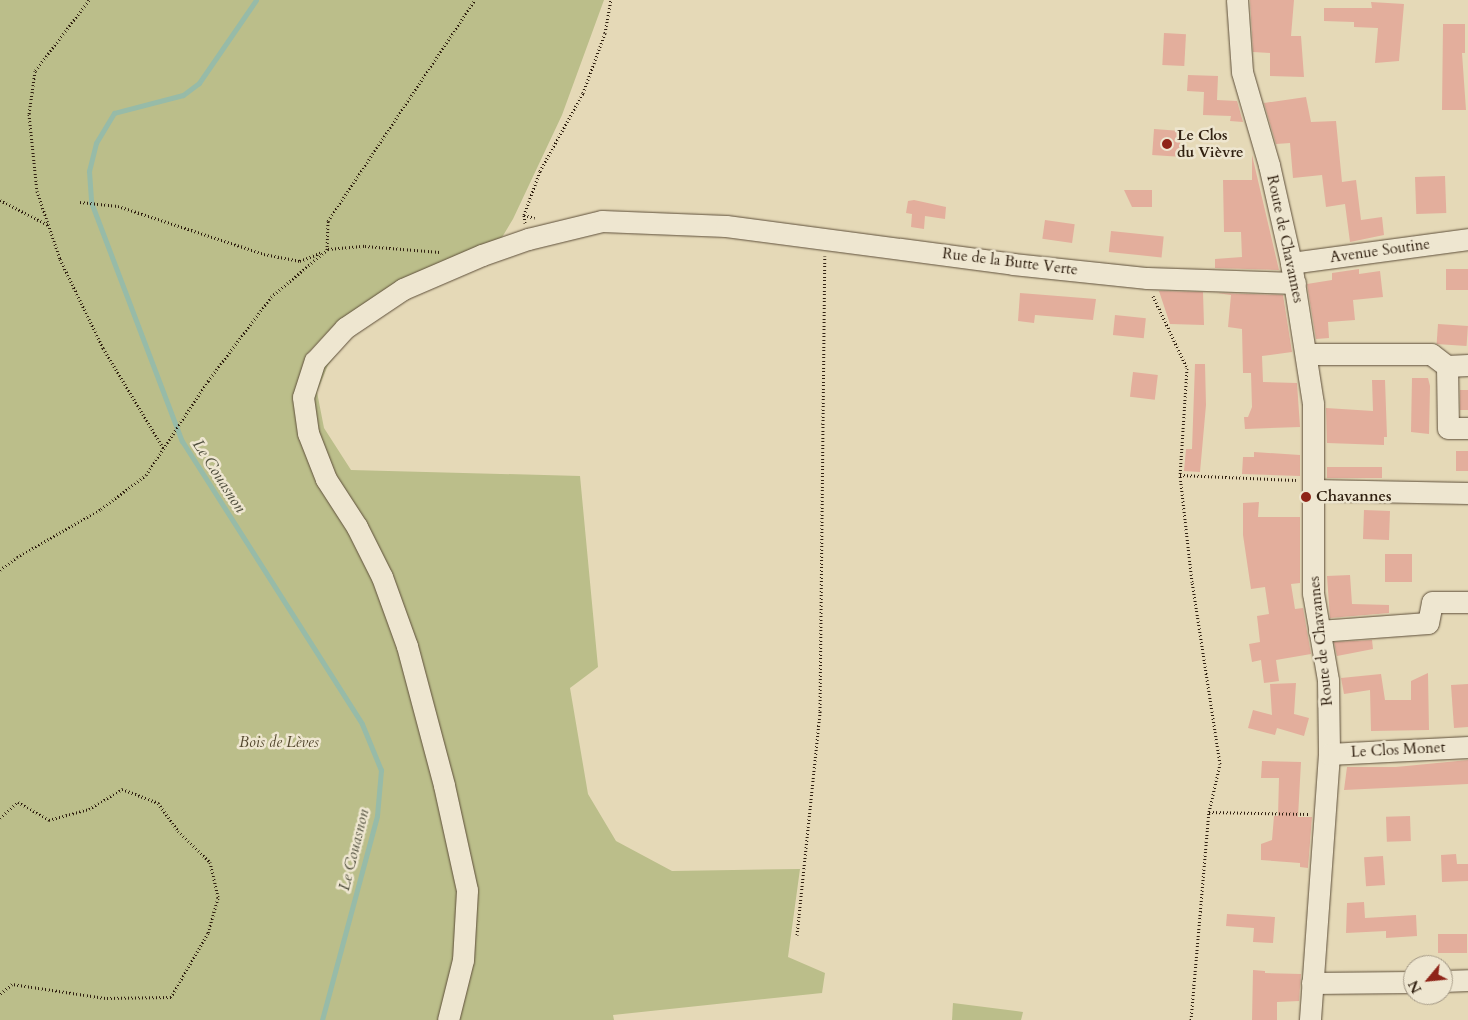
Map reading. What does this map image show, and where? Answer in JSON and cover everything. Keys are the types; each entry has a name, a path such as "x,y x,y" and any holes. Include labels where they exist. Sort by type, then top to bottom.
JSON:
{"street":[{"name":"Route de Chavannes","path":"1237,0 1242,72 1269,165 1293,273 1313,403 1313,593 1328,680 1329,754 1310,1020"},
{"name":"Rue de la Butte Verte","path":"448,1020 463,960 467,890 444,785 407,646 382,577 357,527 326,479 308,433 303,397 315,362 345,328 404,289 528,238 602,221 726,226 1013,264 1147,278 1293,273"},
{"name":"Avenue Soutine","path":"1293,273 1468,239"},
{"path":"1306,354 1431,354 1458,366 1448,428 1468,428"},
{"path":"1314,486 1468,493"},
{"path":"1319,631 1428,623 1432,602 1468,602"},
{"name":"Le Clos Monet","path":"1329,754 1468,747"},
{"path":"1453,981 1468,980"},
{"path":"1312,983 1403,982"}],"path":[{"path":"89,0 35,70 29,114 37,191 60,259 103,348 164,449"},
{"path":"0,570 16,557 101,509 146,475 180,423 271,297 328,249 328,221 475,0"},
{"path":"528,238 524,215 527,206 540,171 583,93 606,33 611,0"},
{"path":"0,200 48,226"},
{"path":"80,202 102,206 118,206 264,254 300,261 328,249 365,246 443,252"},
{"path":"797,935 820,710 825,238"},
{"path":"1147,278 1161,318 1188,368 1180,475 1192,582 1220,764 1208,812 1191,1020"},
{"path":"1180,475 1314,486"},
{"path":"0,818 18,802 49,820 89,809 122,789 158,803 178,831 210,862 218,898 208,933 171,997 105,998 12,984 0,994"},
{"path":"1208,812 1324,815"}],"green space":[{"name":"Bois de Lèves","path":"0,0 604,0 562,115 513,219 498,244 337,322 306,355 295,405 316,440 311,396 322,363 355,330 328,365 317,392 324,428 351,470 580,476 598,667 570,688 588,794 616,841 672,871 800,869 788,957 825,973 822,993 613,1015 614,1020 0,1020"},
{"path":"953,1003 1023,1012 1021,1020 952,1020"}],"building":[{"path":"1250,0 1294,0 1291,36 1301,36 1304,77 1270,76 1270,53 1253,52"},
{"path":"1371,2 1404,4 1399,61 1375,63 1378,28 1354,27 1354,22 1324,21 1324,8 1372,8"},
{"path":"1443,24 1465,24 1465,53 1462,53 1466,110 1442,110"},
{"path":"1164,33 1186,34 1184,66 1162,65"},
{"path":"1188,75 1218,76 1217,100 1237,101 1243,122 1230,121 1231,116 1203,115 1204,92 1187,91"},
{"path":"1306,97 1311,122 1336,121 1342,182 1356,180 1361,220 1382,217 1384,235 1350,242 1345,204 1326,207 1322,175 1293,178 1290,143 1276,144 1264,103"},
{"name":"Le Clos du Vièvre","path":"1154,129 1181,131 1179,157 1152,155"},
{"path":"1252,155 1279,270 1215,268 1215,259 1242,257 1241,232 1224,232 1223,180 1252,180"},
{"path":"1445,176 1446,213 1416,214 1415,177"},
{"path":"1124,190 1152,190 1152,207 1132,207"},
{"path":"914,200 946,207 945,219 925,216 924,229 911,227 912,214 906,213 908,201"},
{"path":"1045,220 1075,224 1072,243 1042,239"},
{"path":"1111,231 1164,237 1162,257 1109,252"},
{"path":"1359,269 1359,274 1380,271 1383,297 1353,300 1355,320 1328,322 1329,338 1316,339 1307,284 1332,280 1332,273"},
{"path":"1446,269 1468,269 1468,290 1446,290"},
{"path":"1159,291 1203,292 1204,325 1170,324"},
{"path":"1020,293 1096,299 1093,320 1035,315 1034,323 1018,321"},
{"path":"1217,293 1283,295 1292,352 1262,356 1263,382 1297,383 1300,427 1245,429 1244,417 1248,417 1252,407 1251,373 1243,373 1242,329 1228,327 1231,295"},
{"path":"1115,315 1146,318 1144,338 1113,335"},
{"path":"1438,324 1468,326 1467,346 1437,344"},
{"path":"1195,364 1205,364 1206,405 1200,472 1184,471 1186,449 1192,449"},
{"path":"1133,372 1158,375 1155,400 1130,397"},
{"path":"1412,378 1428,378 1430,386 1429,434 1411,432"},
{"path":"1372,380 1385,380 1387,437 1384,437 1384,445 1327,443 1326,408 1373,411"},
{"path":"1460,390 1468,390 1468,410 1460,410"},
{"path":"1456,451 1468,451 1468,471 1456,471"},
{"path":"1254,452 1300,455 1300,476 1242,474 1243,457 1254,457"},
{"path":"1327,467 1382,467 1382,478 1327,478"},
{"path":"1259,502 1258,517 1300,517 1300,583 1291,584 1295,609 1303,608 1311,654 1276,660 1279,681 1264,683 1261,660 1252,662 1249,644 1260,642 1257,616 1269,614 1265,587 1251,589 1243,535 1243,503"},
{"path":"1364,510 1390,511 1389,540 1363,539"},
{"path":"1385,554 1412,554 1412,582 1385,582"},
{"path":"1350,575 1352,604 1389,605 1389,613 1330,618 1327,576"},
{"path":"1372,640 1373,649 1337,656 1334,642"},
{"path":"1428,673 1429,730 1371,731 1370,690 1344,694 1341,678 1381,674 1385,700 1411,700 1411,681"},
{"path":"1296,683 1294,714 1309,718 1304,736 1277,728 1275,735 1248,728 1253,710 1272,715 1270,684"},
{"path":"1468,684 1468,727 1454,728 1451,685"},
{"path":"1468,760 1468,784 1344,790 1347,767 1396,767"},
{"path":"1262,761 1301,762 1298,817 1312,817 1308,868 1300,867 1300,863 1261,860 1261,844 1272,840 1274,816 1278,816 1279,778 1261,778"},
{"path":"1410,816 1411,841 1387,842 1386,817"},
{"path":"1456,854 1457,864 1468,864 1468,881 1442,882 1441,855"},
{"path":"1383,856 1385,885 1366,886 1364,857"},
{"path":"1364,902 1365,918 1416,915 1417,936 1386,938 1386,931 1346,933 1347,903"},
{"path":"1227,914 1275,917 1273,943 1253,942 1254,928 1226,926"},
{"path":"1438,934 1467,934 1467,953 1438,953"},
{"path":"1253,970 1265,971 1265,973 1301,974 1299,1001 1277,1002 1277,1020 1252,1020"}],"waterway":[{"name":"Le Couasnon","path":"256,0 199,83 183,95 114,113 96,143 89,171 91,202 182,441 362,724 381,770 377,816 322,1020"}],"place":[{"name":"Le Clos du Vièvre","path":"1167,144"},
{"name":"Chavannes","path":"1306,497"}]}
